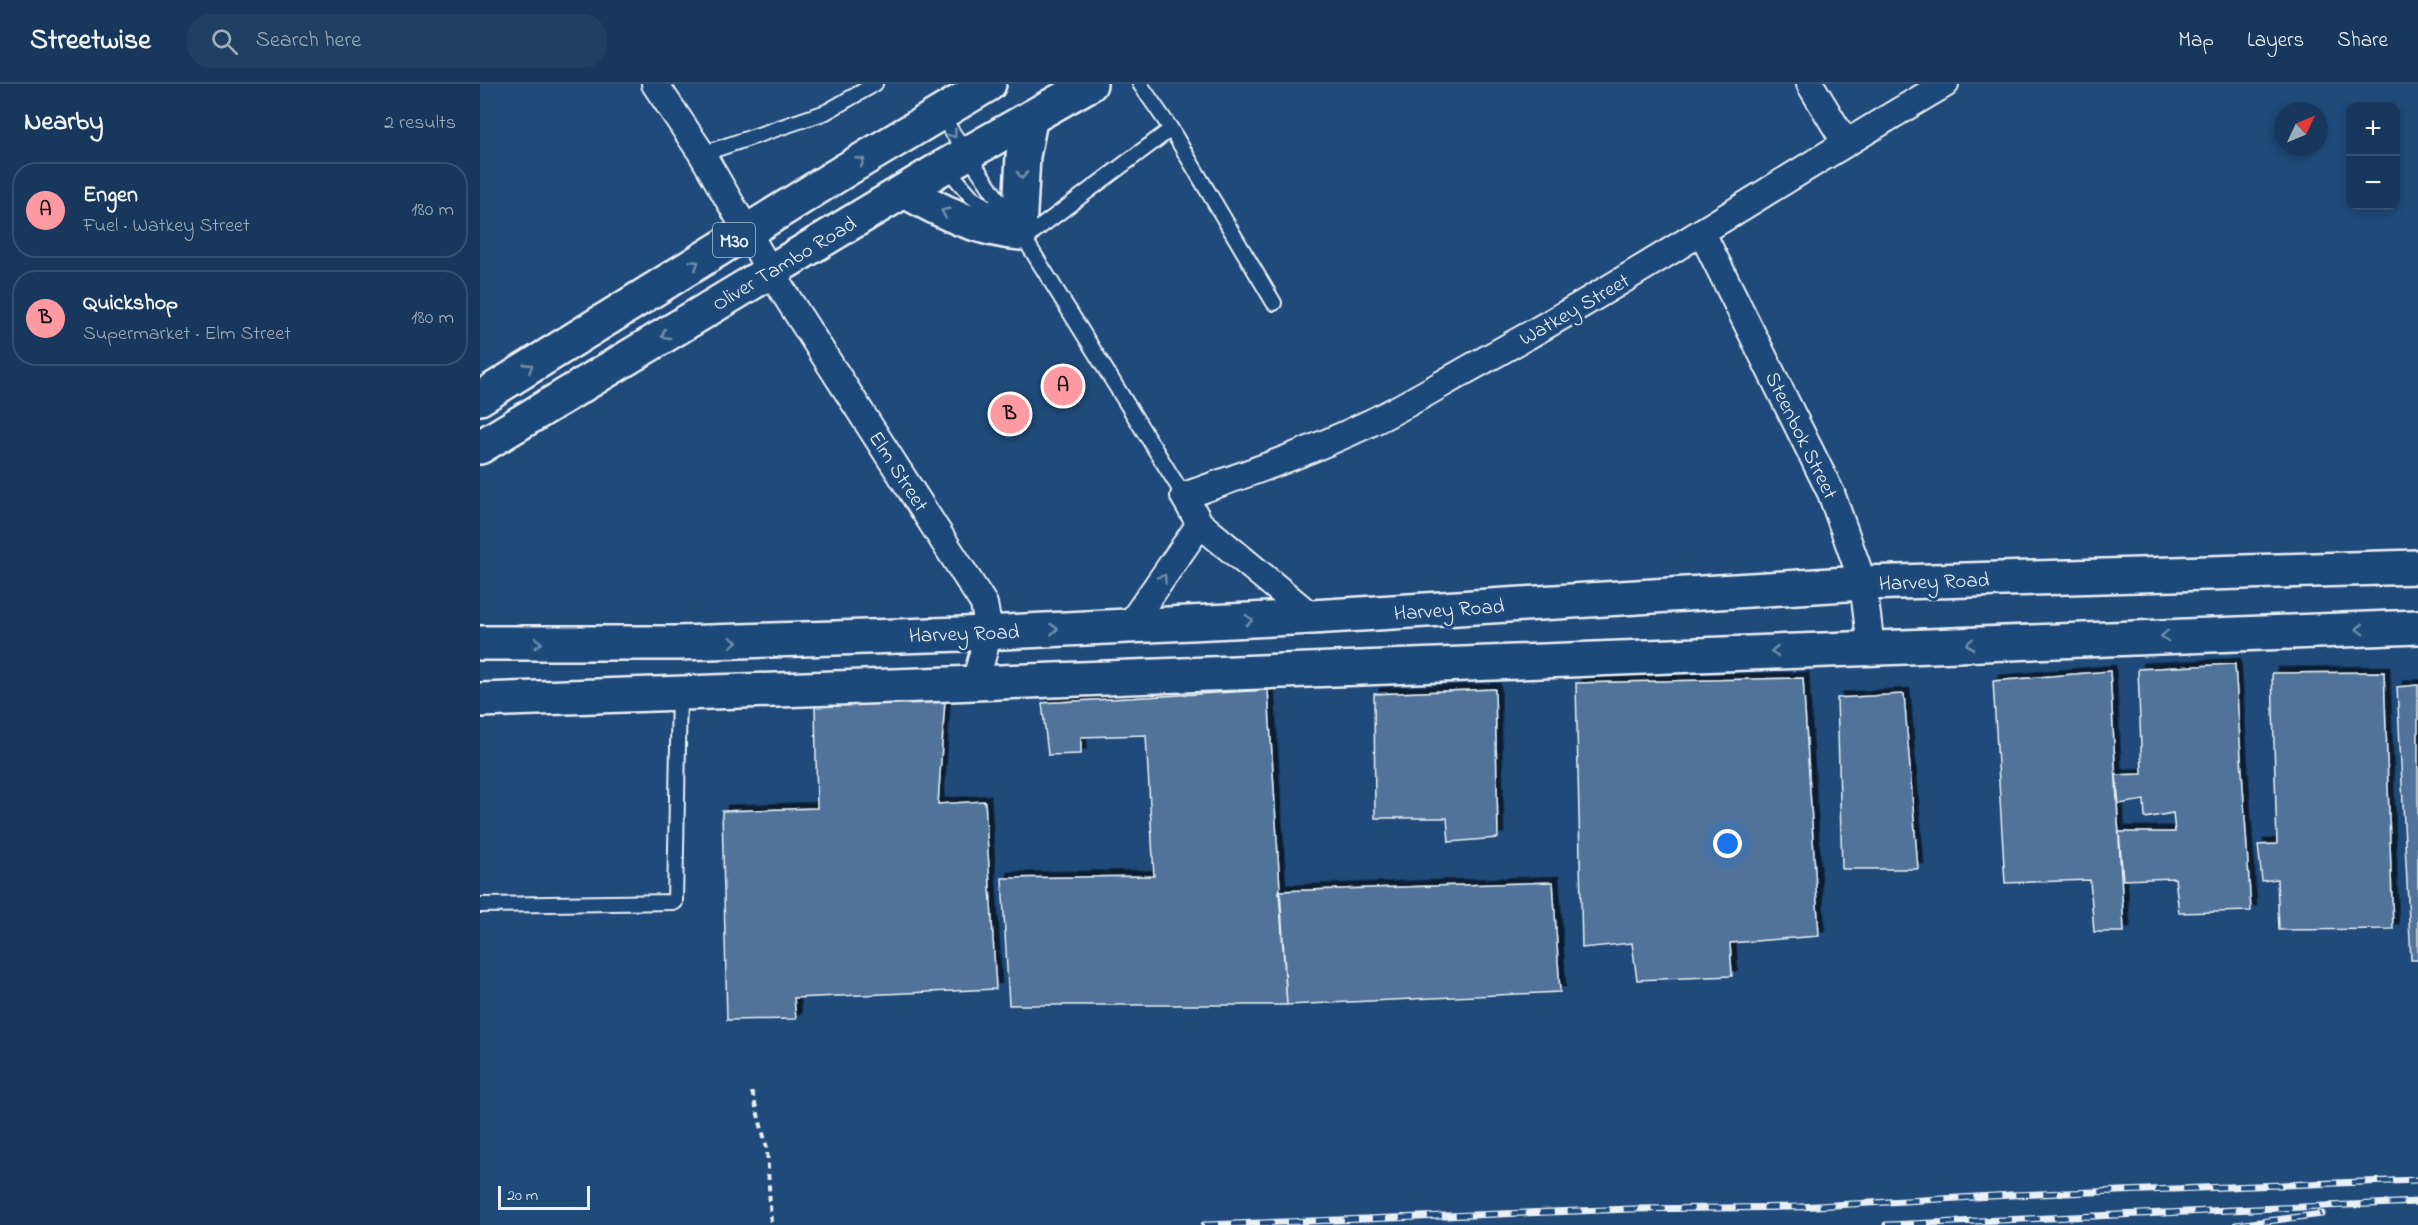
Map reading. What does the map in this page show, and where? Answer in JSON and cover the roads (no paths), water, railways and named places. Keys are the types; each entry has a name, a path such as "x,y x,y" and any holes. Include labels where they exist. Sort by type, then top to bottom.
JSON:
{"main road":[{"name":"M30","path":"480,398 989,84"},
{"name":"Oliver Tambo Road","path":"480,447 905,190 1090,84"},
{"path":"905,190 971,224 999,231 1021,232 1023,156 1030,120"},
{"name":"Harvey Road","path":"480,643 678,644 989,632 1312,617 1863,583 2418,567"},
{"path":"480,700 2418,627"},
{"path":"678,644 679,693"}],"street":[{"name":"Elm Street","path":"655,84 702,154 770,271 984,604 989,632 975,683"},
{"path":"1810,84 1845,142"},
{"name":"Watkey Street","path":"1184,496 1304,453 1372,423 1516,343 1702,233 1845,142 1945,84"},
{"name":"Steenbok Street","path":"1702,233 1831,493 1863,583 1871,647"},
{"path":"1184,496 1200,524 1312,617"},
{"path":"1129,626 1200,524"}],"lane":[{"path":"702,154 826,112 875,84"},
{"path":"1140,84 1171,129 1274,303"},
{"path":"939,114 971,196 1021,232"},
{"path":"1021,232 1171,129"},
{"path":"956,160 1021,232 1184,496"},
{"path":"480,905 675,902 679,693"}],"railway":[{"path":"1204,1225 1631,1209 1799,1207 2011,1195 2418,1180"},
{"path":"1886,1225 2418,1202"},
{"path":"2236,1225 2322,1214"}],"place":[{"name":"Engen","path":"1063,386"},
{"name":"Quickshop","path":"1010,414"}]}
